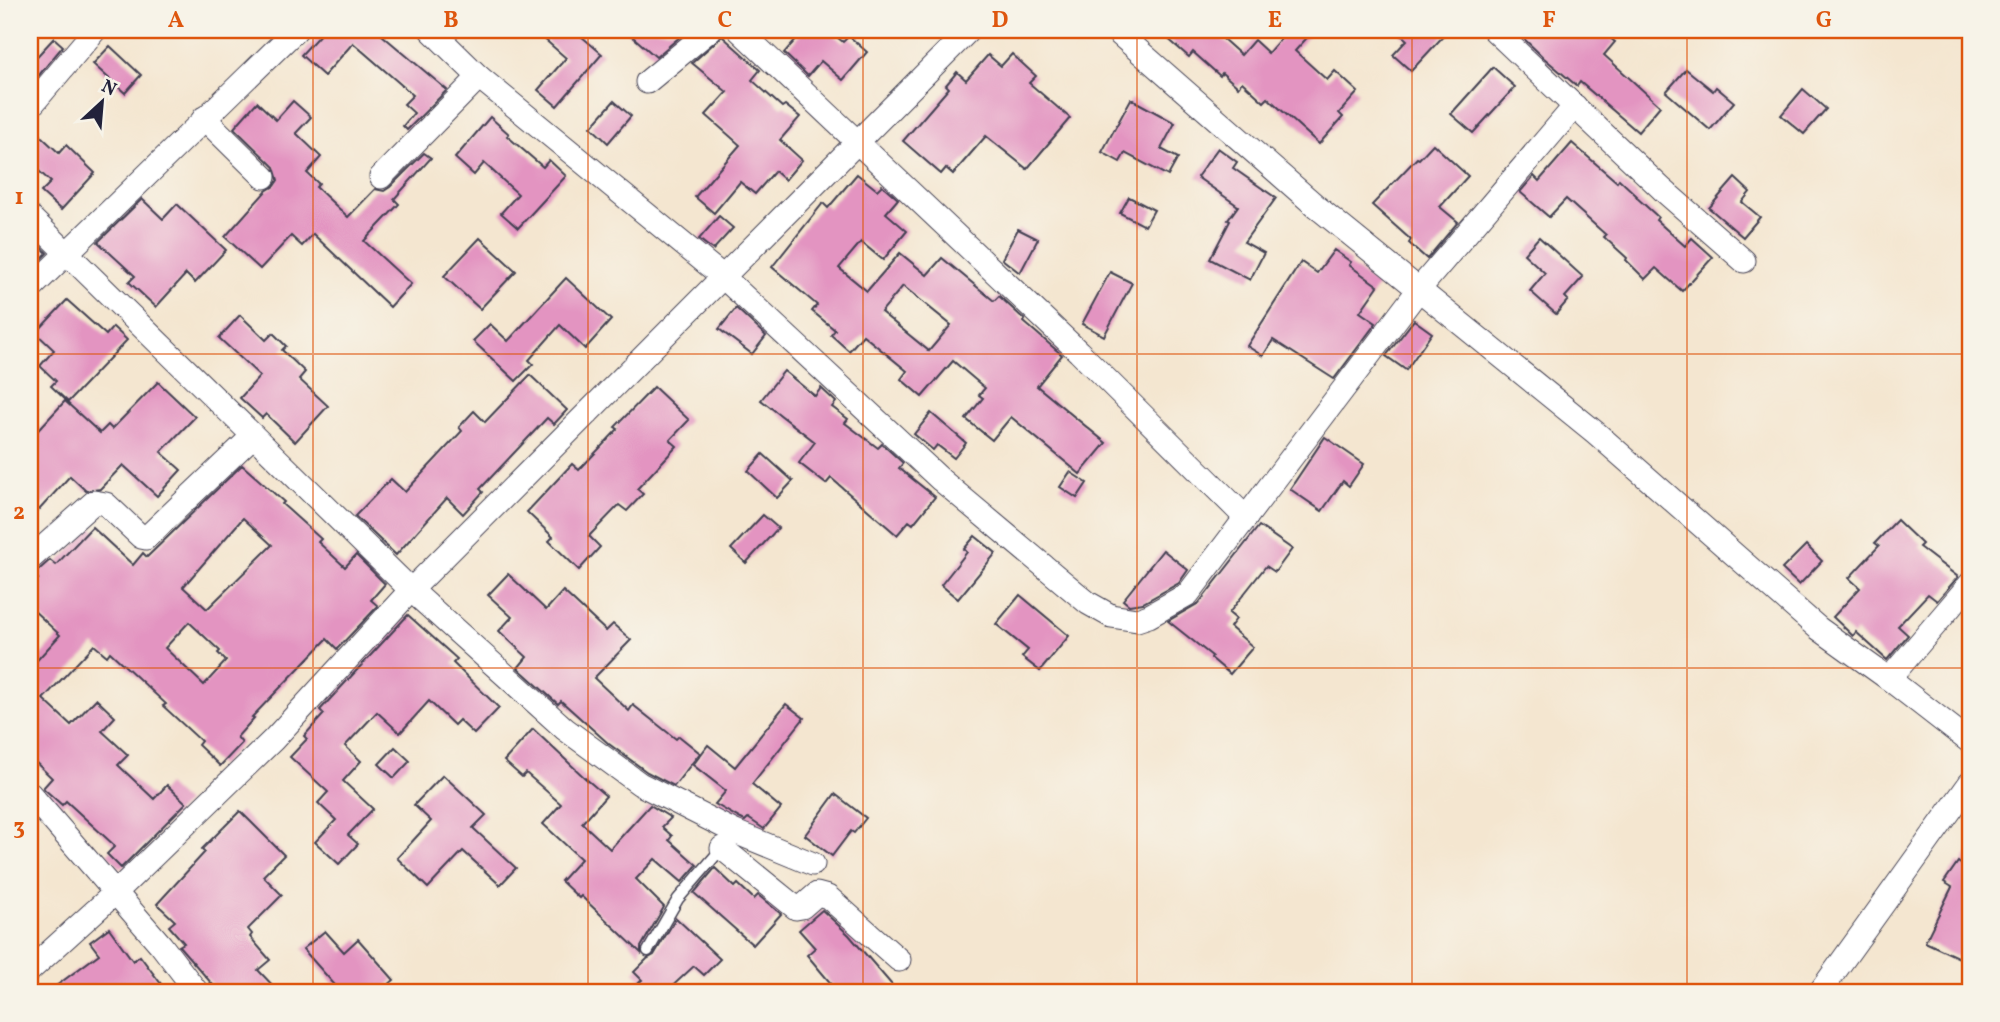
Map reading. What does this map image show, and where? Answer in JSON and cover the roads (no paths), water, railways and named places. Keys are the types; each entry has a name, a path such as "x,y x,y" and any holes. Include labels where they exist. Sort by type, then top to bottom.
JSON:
{"street":[{"path":"30,107 95,30"},
{"path":"30,289 296,30"},
{"path":"431,30 480,77 722,276 941,480 1088,603 1111,615 1129,620 1144,619 1188,594 1420,288 1575,106"},
{"path":"647,82 710,30"},
{"path":"739,30 1079,352 1246,518"},
{"path":"30,970 116,892 273,740 411,590 969,30"},
{"path":"1115,30 1317,207 1596,433 1818,628 1970,742"},
{"path":"1494,30 1698,222 1744,261"},
{"path":"382,177 480,77"},
{"path":"204,118 264,177"},
{"path":"30,217 411,590 565,729 640,784 729,840 796,908 802,907 817,894 828,897 899,960"},
{"path":"30,559 94,502 99,501 106,504 141,537 146,538 253,436"},
{"path":"1889,679 1970,584"},
{"path":"1821,992 1970,782"},
{"path":"30,794 116,892 197,992"},
{"path":"729,840 813,864"}],"lane":[{"path":"648,951 678,899 729,840"}]}
